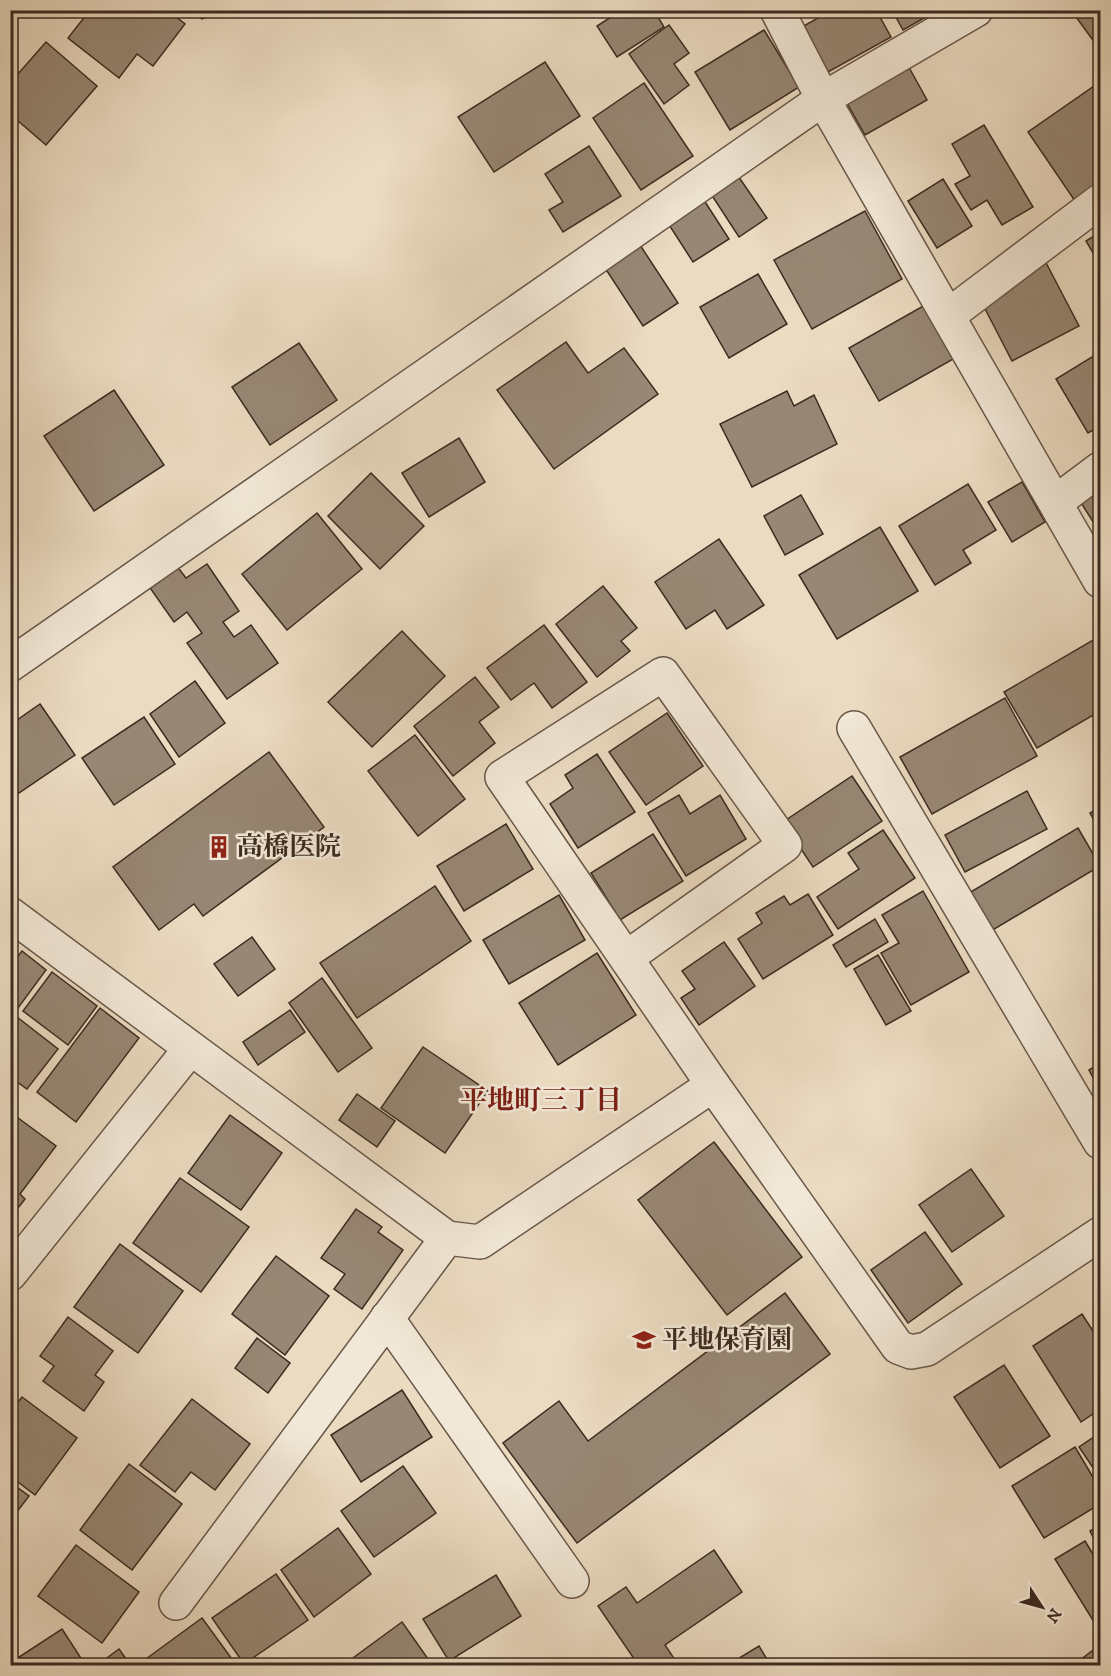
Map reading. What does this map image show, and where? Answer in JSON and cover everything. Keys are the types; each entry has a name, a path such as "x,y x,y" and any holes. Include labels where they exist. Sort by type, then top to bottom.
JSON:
{"street":[{"path":"777,10 823,99 1101,581"},
{"path":"10,665 823,99 976,10"},
{"path":"949,315 1101,201"},
{"path":"1056,502 1101,469"},
{"path":"626,958 785,845 663,674 502,777 713,1085 898,1347 911,1352 927,1349 1101,1234"},
{"path":"854,728 1101,1142"},
{"path":"10,914 447,1238 480,1242 713,1085"},
{"path":"10,1274 190,1049"},
{"path":"176,1603 447,1238"},
{"path":"387,1318 572,1581"}],"building":[{"path":"90,10 167,10 185,24 153,66 137,54 119,78 68,38"},
{"path":"191,10 224,10 202,19"},
{"path":"622,10 654,10 664,27 617,57 597,26"},
{"path":"832,10 876,10 891,37 828,72 802,27"},
{"path":"892,10 938,10 903,30"},
{"path":"1071,10 1100,10 1100,50"},
{"path":"669,25 689,53 674,64 689,85 664,104 629,54"},
{"path":"764,30 799,87 730,130 695,72"},
{"path":"46,42 97,86 46,145 10,114 10,83"},
{"path":"545,62 580,116 494,172 458,117"},
{"path":"906,62 927,100 865,135 843,96"},
{"path":"1100,82 1100,183 1075,201 1028,132"},
{"path":"644,83 693,156 641,190 593,118"},
{"path":"984,125 1033,207 1002,225 987,200 971,210 955,184 970,176 952,144"},
{"path":"589,146 621,196 563,232 549,210 563,202 545,174"},
{"path":"736,173 767,218 739,237 709,191"},
{"path":"943,179 972,226 937,248 908,201"},
{"path":"700,194 729,239 693,262 664,217"},
{"path":"865,211 902,279 812,329 774,260"},
{"path":"1100,232 1100,265 1086,241"},
{"path":"640,245 678,303 643,326 605,268"},
{"path":"1043,257 1079,326 1012,361 981,301"},
{"path":"758,274 787,324 729,358 700,307"},
{"path":"925,305 955,358 879,401 849,348"},
{"path":"566,342 588,373 624,348 658,394 554,469 497,390"},
{"path":"299,343 337,400 270,445 232,387"},
{"path":"1100,352 1100,426 1088,433 1056,379"},
{"path":"114,390 164,465 94,511 44,436"},
{"path":"787,391 794,406 814,395 837,444 752,487 720,424"},
{"path":"459,438 485,482 429,517 402,473"},
{"path":"371,473 424,526 380,569 328,516"},
{"path":"1100,477 1100,533 1075,493"},
{"path":"1022,482 1045,522 1012,542 988,502"},
{"path":"968,484 996,530 963,550 971,563 935,585 899,526"},
{"path":"801,495 823,534 785,555 764,516"},
{"path":"317,513 362,569 287,630 242,574"},
{"path":"880,527 918,591 837,639 799,575"},
{"path":"719,539 764,605 727,629 715,610 686,629 655,582"},
{"path":"207,564 239,611 223,622 234,637 251,625 278,663 227,699 187,643 202,633 187,612 174,622 148,585 176,565 186,578"},
{"path":"603,586 637,628 621,641 630,651 597,677 556,624"},
{"path":"544,625 587,682 552,708 534,683 511,700 487,668"},
{"path":"402,631 445,676 372,747 328,702"},
{"path":"1100,636 1100,711 1037,748 1004,692"},
{"path":"475,677 499,707 479,722 495,743 453,776 414,726"},
{"path":"195,681 225,723 179,757 150,714"},
{"path":"1005,698 1037,756 932,814 900,757"},
{"path":"40,704 75,755 10,799 10,725"},
{"path":"667,713 703,766 646,805 609,752"},
{"path":"144,717 175,764 114,805 82,758"},
{"path":"415,735 465,799 418,836 368,771"},
{"name":"高橋医院","path":"269,752 324,827 203,916 194,904 159,930 113,867"},
{"path":"597,754 635,812 578,848 550,804 573,788 565,775"},
{"path":"852,776 882,821 813,867 783,822"},
{"path":"1027,791 1047,829 965,872 945,835"},
{"path":"679,795 690,814 720,795 746,839 686,876 648,813"},
{"path":"1100,807 1100,831 1090,813"},
{"path":"506,824 533,869 464,911 437,866"},
{"path":"1078,828 1100,866 991,931 969,893"},
{"path":"883,830 915,878 838,929 817,897 859,869 848,853"},
{"path":"653,834 683,881 620,920 591,873"},
{"path":"435,886 471,941 357,1018 320,963"},
{"path":"923,891 969,972 911,1005 881,953 899,943 882,915"},
{"path":"808,894 833,935 763,979 738,939 762,923 756,913 784,896 790,905"},
{"path":"559,895 585,940 509,984 483,940"},
{"path":"875,919 888,942 846,967 833,945"},
{"path":"252,937 275,969 238,996 214,964"},
{"path":"724,942 755,986 699,1025 681,998 695,989 682,971"},
{"path":"22,951 46,970 18,1008 10,1002 10,966"},
{"path":"597,953 636,1015 558,1065 519,1003"},
{"path":"878,955 911,1011 886,1025 854,969"},
{"path":"52,972 97,1006 68,1045 23,1011"},
{"path":"322,978 372,1048 338,1072 289,1003"},
{"path":"100,1008 139,1038 76,1122 37,1092"},
{"path":"290,1010 305,1032 258,1065 243,1042"},
{"path":"17,1017 58,1049 27,1089 10,1077 10,1026"},
{"path":"423,1047 488,1091 445,1153 381,1108"},
{"path":"1100,1063 1100,1091 1089,1070"},
{"path":"357,1094 395,1121 377,1147 339,1120"},
{"path":"10,1112 56,1146 20,1194 25,1199 10,1218"},
{"path":"230,1115 282,1153 241,1210 188,1173"},
{"path":"714,1142 802,1257 727,1315 638,1200"},
{"path":"971,1169 1004,1216 952,1252 919,1205"},
{"path":"180,1178 249,1227 201,1292 133,1243"},
{"path":"356,1209 382,1227 378,1232 403,1250 362,1309 334,1289 345,1274 321,1258"},
{"path":"925,1232 962,1284 908,1323 871,1270"},
{"path":"120,1244 183,1291 138,1353 74,1307"},
{"path":"276,1256 329,1296 285,1355 232,1314"},
{"path":"785,1293 830,1354 577,1543 503,1443 559,1401 588,1441"},
{"path":"1082,1314 1100,1342 1100,1409 1081,1422 1033,1346"},
{"path":"68,1317 113,1351 95,1375 104,1382 84,1411 43,1381 54,1366 40,1356"},
{"path":"257,1338 290,1363 268,1393 235,1368"},
{"path":"1004,1365 1050,1436 1000,1468 954,1397"},
{"path":"402,1390 432,1437 361,1482 331,1435"},
{"path":"22,1397 77,1438 35,1495 10,1476 10,1413"},
{"path":"192,1399 250,1444 215,1490 191,1472 175,1492 140,1465"},
{"path":"1100,1433 1100,1478 1079,1447"},
{"path":"1075,1447 1100,1489 1100,1504 1044,1538 1012,1486"},
{"path":"129,1464 182,1504 132,1570 80,1530"},
{"path":"403,1466 436,1513 374,1557 341,1511"},
{"path":"10,1482 29,1496 10,1521"},
{"path":"1100,1525 1100,1551 1090,1531"},
{"path":"338,1528 371,1574 314,1617 281,1570"},
{"path":"1085,1541 1100,1566 1100,1618 1094,1622 1055,1559"},
{"path":"76,1545 139,1592 102,1643 38,1596"},
{"path":"714,1550 742,1592 665,1645 679,1666 639,1666 598,1606 626,1587 637,1603"},
{"path":"276,1574 308,1620 244,1664 212,1618"},
{"path":"496,1575 521,1616 449,1661 423,1619"},
{"path":"202,1618 237,1666 141,1666 139,1664"},
{"path":"402,1622 433,1666 342,1666"},
{"path":"62,1629 86,1666 10,1666 10,1663"},
{"path":"1100,1645 1100,1666 1072,1666"},
{"path":"759,1646 771,1666 726,1666"},
{"path":"119,1649 131,1666 96,1666"}],"place":[{"name":"高橋医院","path":"219,847"},
{"name":"平地保育園","path":"644,1340"}],"district":[{"name":"平地町三丁目","path":"541,1101"}]}
